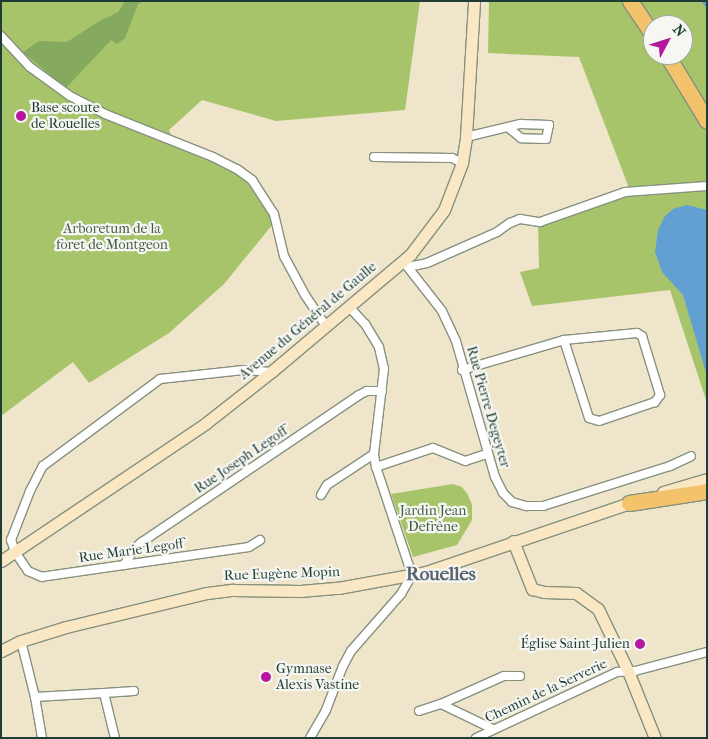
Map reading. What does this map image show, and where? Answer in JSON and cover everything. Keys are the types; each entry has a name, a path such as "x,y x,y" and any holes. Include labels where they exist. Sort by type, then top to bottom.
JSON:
{"highway":[{"path":"630,1 643,20"},
{"path":"642,1 652,15"},
{"path":"673,65 707,121"},
{"path":"685,65 707,100"},
{"path":"629,503 707,491"}],"street":[{"name":"Avenue du Général de Gaulle","path":"1,562 206,423 349,307 406,264 444,210 462,163 466,137 474,1"},
{"path":"1,36 30,67 70,96 105,114 213,157 237,169 252,180 274,214 284,256 305,295 326,326"},
{"path":"466,137 510,129 520,124 549,125 546,139 521,138 510,129"},
{"path":"374,157 452,158 462,163"},
{"path":"406,264 436,259 497,232 520,219 540,222 625,192 707,186"},
{"name":"Rue Pierre Degeyter","path":"406,264 442,311 456,340 462,370 486,454 503,493 512,502 526,506 543,506 605,488 670,466 691,456"},
{"path":"310,738 326,710 342,666 351,651 401,594 412,575 376,467 374,454 384,369 379,347 372,334 349,307"},
{"path":"462,370 564,340 637,333 642,336 660,395 656,402 599,421 589,418 564,340"},
{"path":"15,552 11,540 30,491 43,466 160,379 244,370 271,372"},
{"name":"Rue Joseph Legoff","path":"124,565 135,548 142,542 351,401 367,391 382,392"},
{"path":"376,467 433,448 465,461 486,454"},
{"path":"321,495 327,485 374,454"},
{"name":"Rue Eugène Mopin","path":"1,651 22,641 66,627 207,593 233,590 300,591 338,588 412,575 707,479"},
{"name":"Rue Marie Legoff","path":"15,552 28,571 42,577 249,547 260,540"},
{"path":"513,541 532,589 544,592 576,593 598,609 628,671 655,738"},
{"path":"22,641 42,738"},
{"name":"Chemin de la Serverie","path":"476,738 592,682 622,671 635,672 707,652"},
{"path":"419,711 441,704 504,676 520,676"},
{"path":"35,697 134,691"},
{"path":"104,693 115,738"},
{"path":"441,704 494,729"}],"green space":[{"name":"Arboretum de la foret de Montgeon","path":"1,1 420,1 405,110 276,121 202,100 169,130 172,137 222,157 249,174 261,186 277,213 272,225 224,284 169,333 89,383 73,362 1,416"},
{"path":"125,1 145,1 138,4 125,38 117,44 111,40 66,88 23,52 39,41 67,42 98,22 118,12"},
{"path":"489,1 707,1 707,403 670,290 532,306 520,272 539,268 538,221 629,188 579,57 488,53"},
{"name":"Jardin Jean Defrêne","path":"453,484 462,487 468,495 472,505 472,520 457,545 413,557 391,494"}],"water":[{"path":"687,205 707,210 707,376 683,295 662,272 655,252 658,230 665,216 673,209"}],"waterway":[{"path":"703,1 707,6"}],"place":[{"name":"Base scoute de Rouelles","path":"21,116"},
{"name":"Église Saint-Julien","path":"640,644"},
{"name":"Gymnase Alexis Vastine","path":"266,677"}],"district":[{"name":"Rouelles","path":"441,575"}]}
